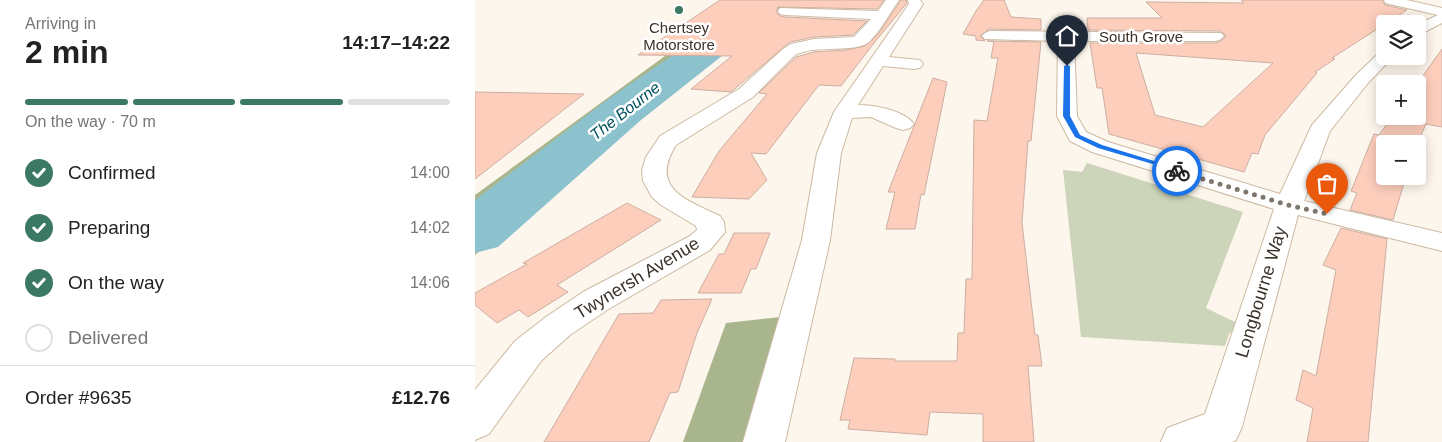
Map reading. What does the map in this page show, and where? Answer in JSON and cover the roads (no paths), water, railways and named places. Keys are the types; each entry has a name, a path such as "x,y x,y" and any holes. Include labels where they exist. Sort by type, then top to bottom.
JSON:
{"street":[{"path":"764,442 816,240 829,153 844,112 917,4 914,0"},
{"path":"1390,0 1442,12"},
{"path":"785,11 886,8"},
{"name":"Twynersh Avenue","path":"475,421 528,350 557,326 595,301 700,243 711,232 710,222 680,207 656,187 653,170 658,153 667,141 746,93 796,47 817,43 859,41 864,38 886,8"},
{"path":"1426,27 1442,17"},
{"name":"South Grove","path":"990,36 1216,36"},
{"path":"1067,36 1067,116 1078,136 1100,147 1288,205 1442,242"},
{"path":"878,61 914,64"},
{"name":"Longbourne Way","path":"1182,442 1221,427 1288,205 1320,130 1362,79 1377,65"},
{"path":"844,112 874,111 903,124"}],"waterway":[{"name":"The Bourne","path":"475,232 624,110 719,40 725,24 756,6 776,0"}],"place":[{"name":"Chertsey Motorstore","path":"679,10"}]}
